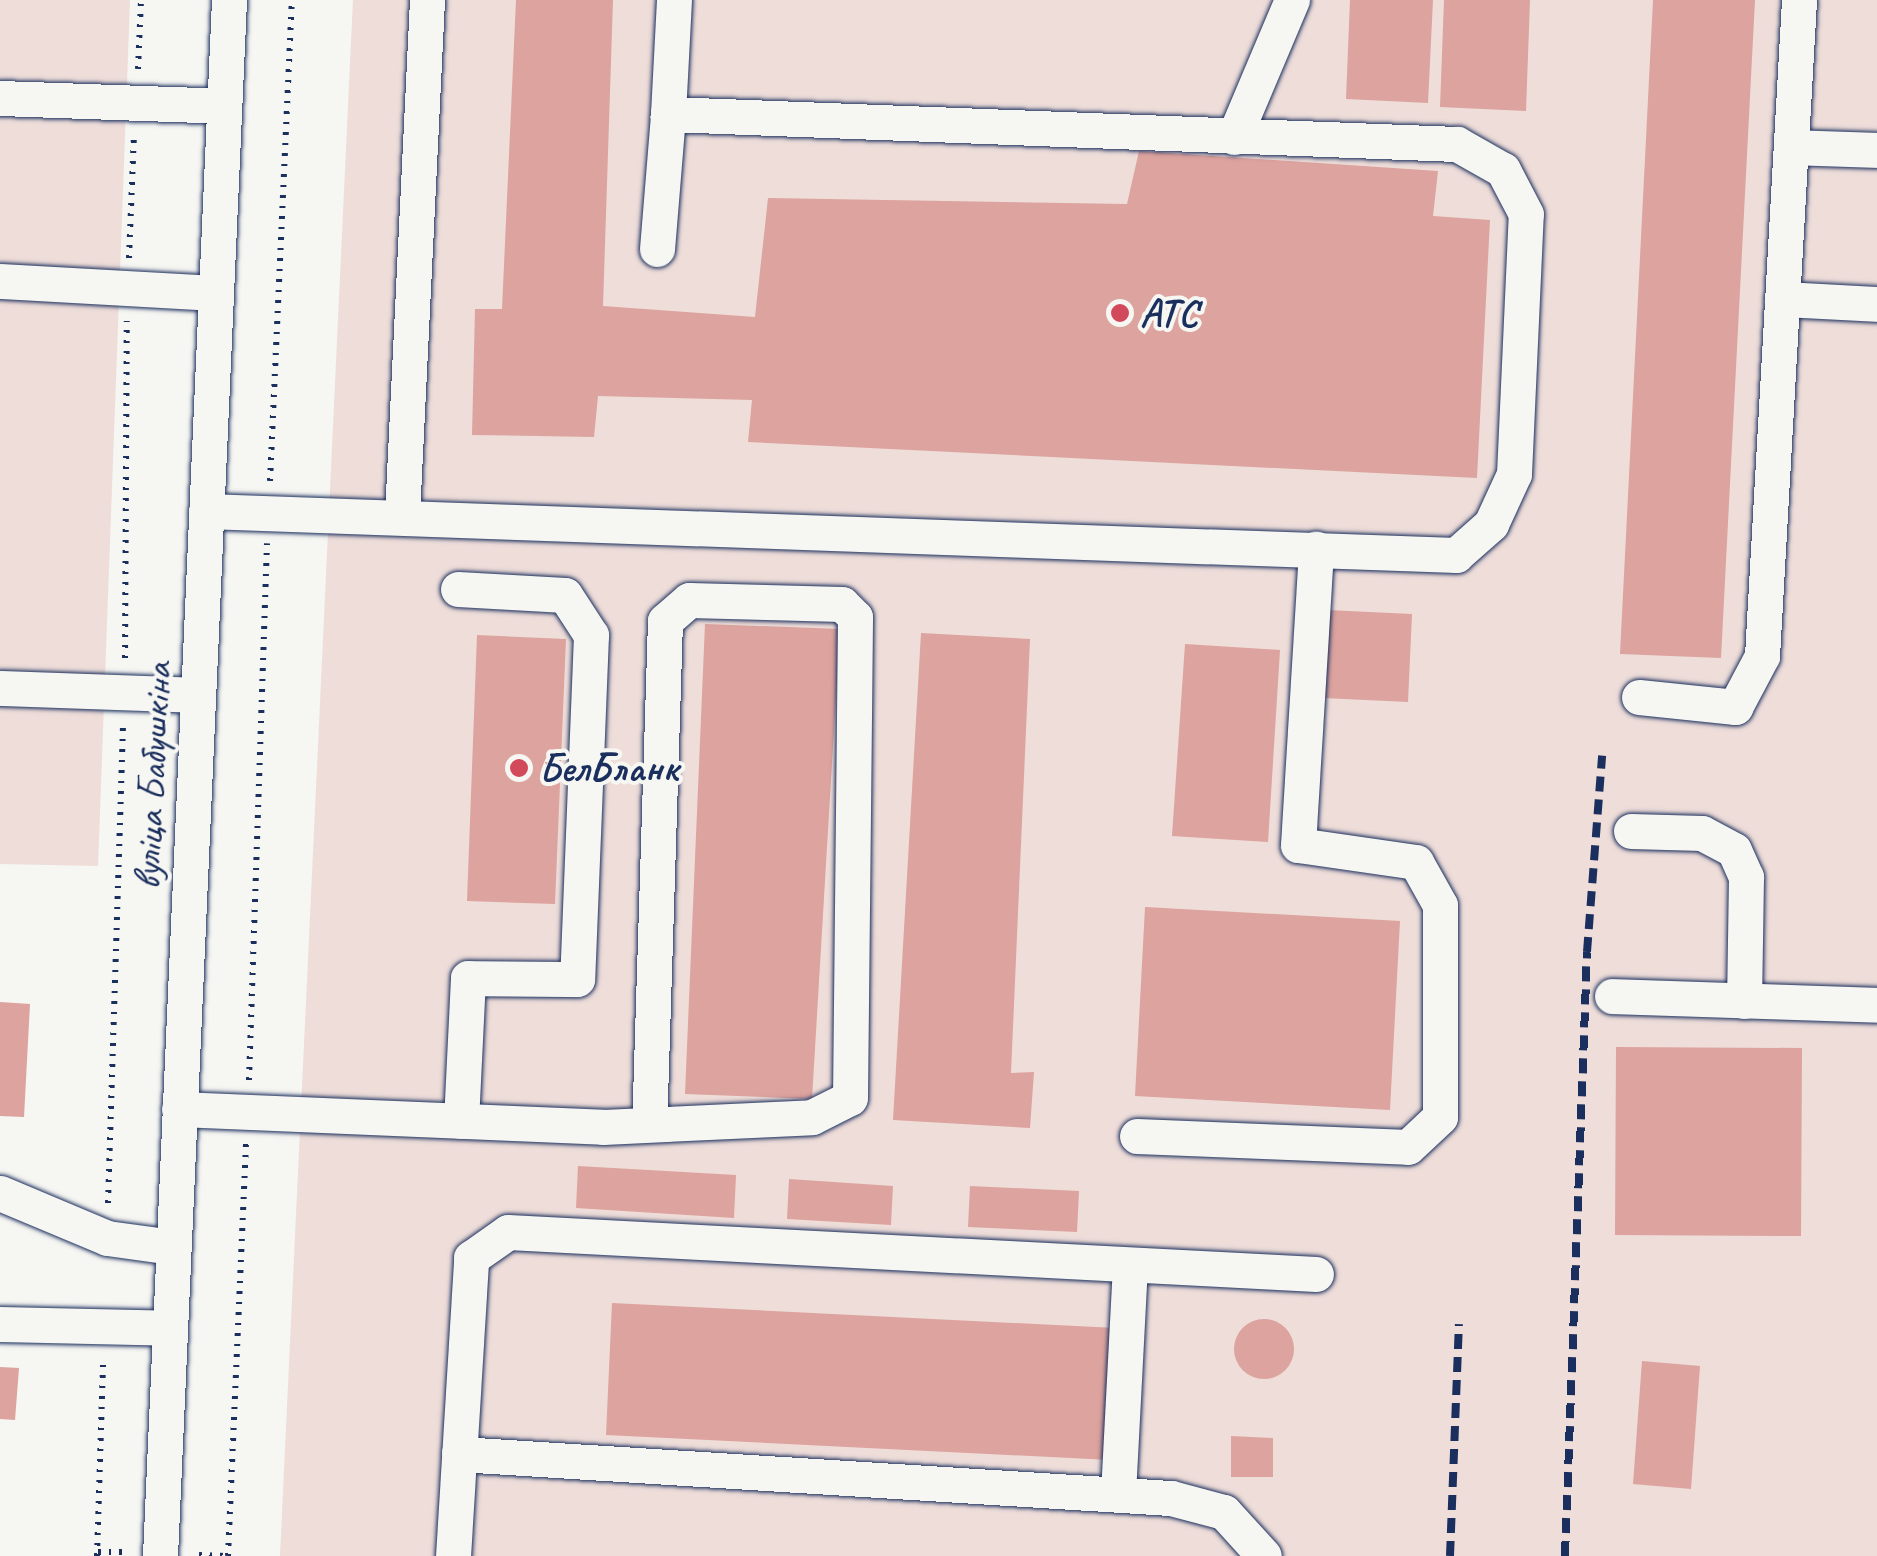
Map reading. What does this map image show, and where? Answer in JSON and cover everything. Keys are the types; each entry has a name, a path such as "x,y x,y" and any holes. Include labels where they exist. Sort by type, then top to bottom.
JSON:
{"street":[{"name":"вуліца Бабушкіна","path":"160,1556 229,0"},
{"path":"402,515 427,0"},
{"path":"658,249 674,0"},
{"path":"1234,137 1292,0"},
{"path":"1639,697 1735,706 1754,682 1762,656 1800,0"},
{"path":"0,98 224,106"},
{"path":"206,511 269,509 1456,555 1492,524 1514,474 1526,214 1504,170 1457,144 668,114"},
{"path":"1791,147 1877,150"},
{"path":"0,281 216,293"},
{"path":"1782,299 1877,304"},
{"path":"1137,1136 1408,1147 1440,1116 1440,905 1416,862 1298,845 1316,549"},
{"path":"458,589 565,595 592,635 577,979 468,978 461,1121"},
{"path":"180,1109 603,1128 649,1120 812,1117 850,1098 855,617 842,604 689,600 665,620 649,1120"},
{"path":"0,688 198,695"},
{"path":"1631,831 1702,833 1734,850 1746,877 1744,1001"},
{"path":"1612,996 1877,1005"},
{"path":"0,1193 107,1238 173,1247"},
{"path":"453,1556 471,1258 508,1232 1316,1274"},
{"path":"1118,1494 1130,1265"},
{"path":"0,1324 170,1328"},
{"path":"459,1454 1118,1494 1224,1512 1264,1556"}],"path":[{"path":"107,1238 124,692 127,288 141,0"},
{"path":"198,1555 228,1556 292,0"},
{"path":"104,1326 97,1554 124,1552"}],"shaded area":[{"path":"0,0 130,0 98,866 0,864"},
{"path":"353,0 1877,0 1877,1556 280,1556"}],"building":[{"name":"АТС","path":"516,0 613,0 603,306 755,317 768,198 1127,204 1139,151 1438,171 1433,216 1490,220 1477,478 748,442 752,400 598,396 594,437 472,435 475,309 502,309"},
{"path":"1350,0 1433,0 1428,103 1346,99"},
{"path":"1444,0 1530,0 1526,111 1440,107"},
{"path":"1653,0 1755,0 1721,658 1620,654"},
{"path":"1327,610 1412,614 1408,702 1323,698"},
{"path":"705,624 840,629 812,1099 685,1094"},
{"path":"921,633 1030,639 1011,1073 1034,1072 1030,1128 893,1120"},
{"path":"477,635 566,639 555,904 467,901"},
{"path":"1185,644 1280,650 1268,842 1172,836"},
{"path":"1145,907 1400,921 1390,1110 1135,1096"},
{"path":"0,1002 30,1004 24,1117 0,1116"},
{"path":"1616,1047 1802,1048 1801,1236 1615,1235"},
{"path":"578,1166 736,1175 734,1218 576,1208"},
{"path":"789,1179 893,1186 891,1225 787,1219"},
{"path":"970,1186 1079,1191 1077,1232 968,1227"},
{"path":"612,1303 1116,1328 1110,1460 606,1435"},
{"path":"1264,1319 1285,1328 1294,1349 1285,1370 1264,1379 1243,1370 1234,1349 1243,1328"},
{"path":"1642,1361 1700,1366 1691,1489 1633,1484"},
{"path":"0,1367 19,1368 15,1420 0,1419"},
{"path":"1231,1436 1273,1438 1273,1477 1231,1477"}],"railway":[{"path":"1565,1556 1587,952 1602,756"},
{"path":"1450,1556 1459,1324"}],"place":[{"name":"АТС","path":"1120,313"},
{"name":"БелБланк","path":"519,768"}]}
